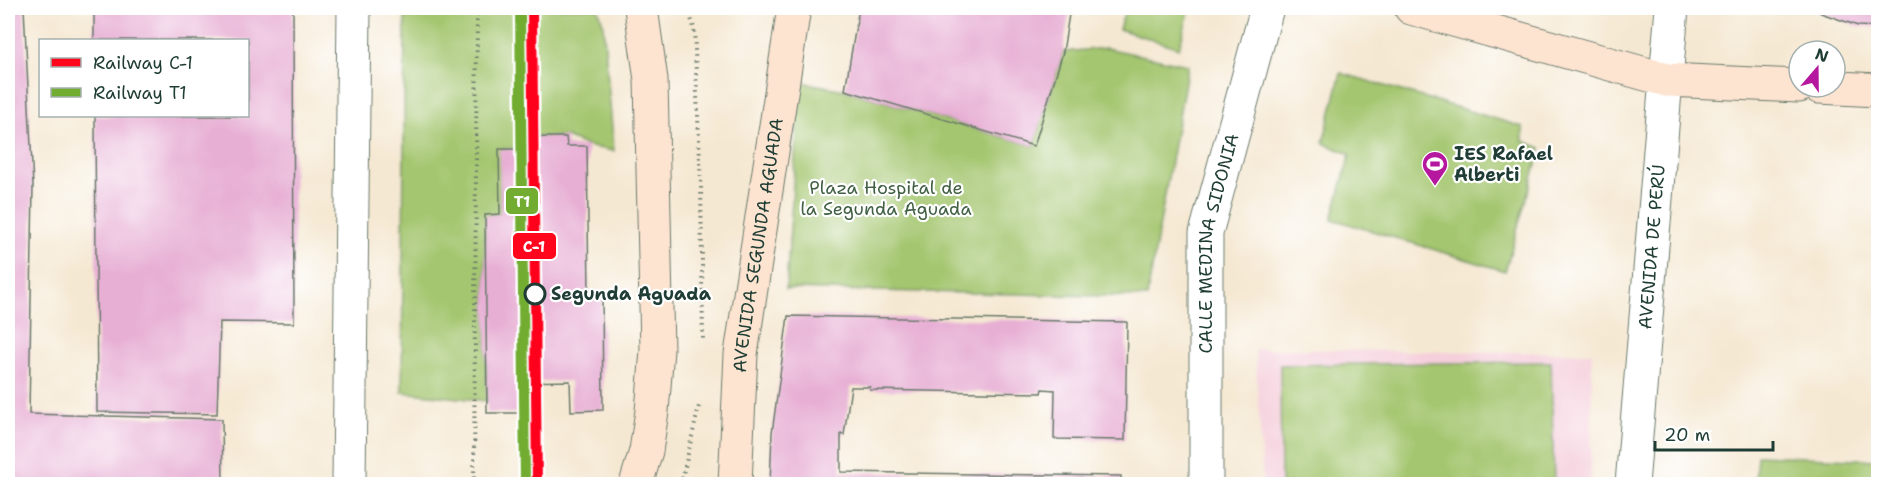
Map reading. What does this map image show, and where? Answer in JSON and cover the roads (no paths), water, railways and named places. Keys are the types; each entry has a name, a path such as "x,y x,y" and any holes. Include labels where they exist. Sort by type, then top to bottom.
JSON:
{"street":[{"path":"349,484 354,8"},
{"path":"636,484 652,411 657,350 651,80 641,8"},
{"name":"AVENIDA SEGUNDA AGUADA","path":"735,484 741,354 794,8"},
{"name":"CALLE MEDINA SIDONIA","path":"1206,484 1206,233 1267,8"},
{"path":"1411,8 1666,80 1787,85"},
{"name":"AVENIDA DE PERÚ","path":"1632,484 1672,8"},
{"path":"1847,88 1878,90"}],"rail line":[{"name":"T1","path":"520,8 525,484"},
{"name":"C-1","path":"532,8 537,484"}],"place":[{"name":"IES Rafael Alberti","path":"1435,187"},
{"name":"Segunda Aguada","path":"535,294"}],"park label":[{"name":"Plaza Hospital de la Segunda Aguada","path":"886,198"}]}
